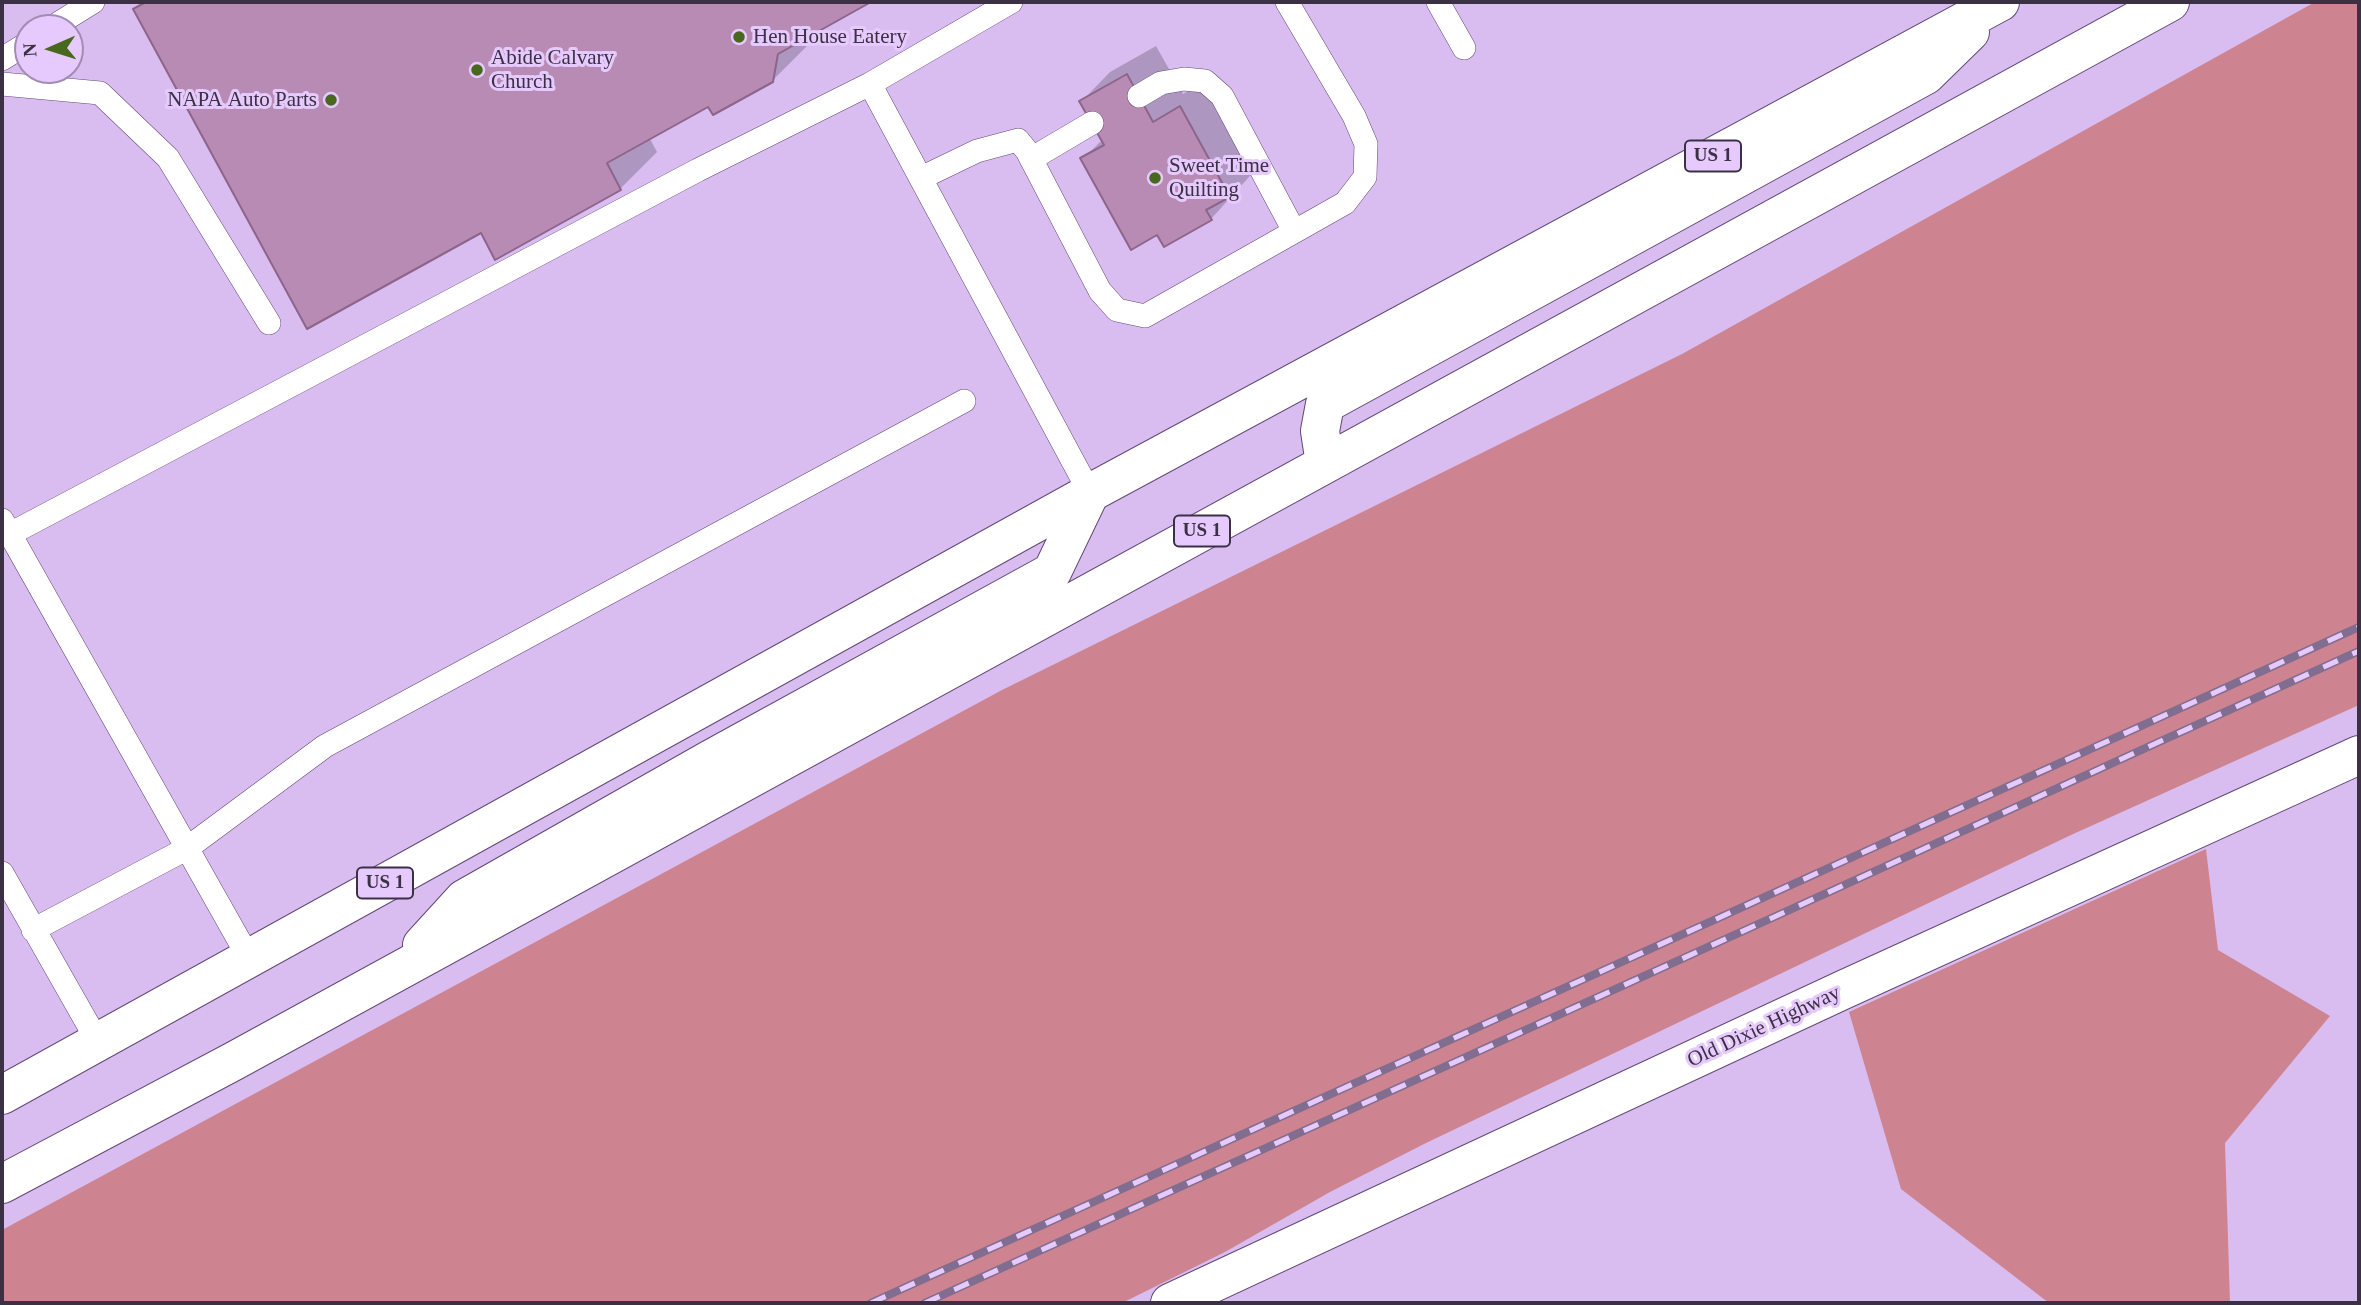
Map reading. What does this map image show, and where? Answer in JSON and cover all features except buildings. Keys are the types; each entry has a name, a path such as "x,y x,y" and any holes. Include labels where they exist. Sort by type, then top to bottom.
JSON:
{"main road":[{"path":"1325,464 1320,431 1325,404 1926,75 2001,2"},
{"name":"US 1","path":"2,1095 1090,493 2001,2"},
{"name":"US 1","path":"2,1184 399,970 2170,2"},
{"path":"399,970 464,899 711,759 1052,572 1090,493"},
{"name":"Old Dixie Highway","path":"1170,1303 1221,1293 1845,989 2359,755"}],"lane":[{"path":"74,14 93,2"},
{"path":"249,958 6,527 870,84 1011,2"},
{"path":"921,178 1007,141 1018,140 1031,159 1100,291 1117,310 1145,316 1345,202 1365,177 1366,144 1354,116 1287,2"},
{"path":"1438,2 1464,48"},
{"path":"1139,96 1161,82 1184,79 1205,81 1222,96 1294,231"},
{"path":"2,84 100,93 168,158 269,323"},
{"path":"870,84 1090,493"},
{"path":"1031,159 1092,123"},
{"path":"33,930 186,849 325,746 964,401"},
{"path":"2,873 98,1042"}],"shaded area":[{"path":"2315,2 2359,2 2359,705 2071,835 1426,1143 1330,1192 1225,1252 1122,1303 2,1303 2,1230 1002,690 1682,354"},
{"path":"2206,849 2218,950 2330,1016 2225,1143 2230,1303 2049,1303 1901,1189 1849,1012"}],"railway":[{"path":"871,1303 2359,627"},
{"path":"925,1303 2359,651"}],"place":[{"name":"Hen House Eatery","path":"739,37"},
{"name":"Abide Calvary Church","path":"477,70"},
{"name":"NAPA Auto Parts","path":"331,100"},
{"name":"Sweet Time Quilting","path":"1155,178"}]}
